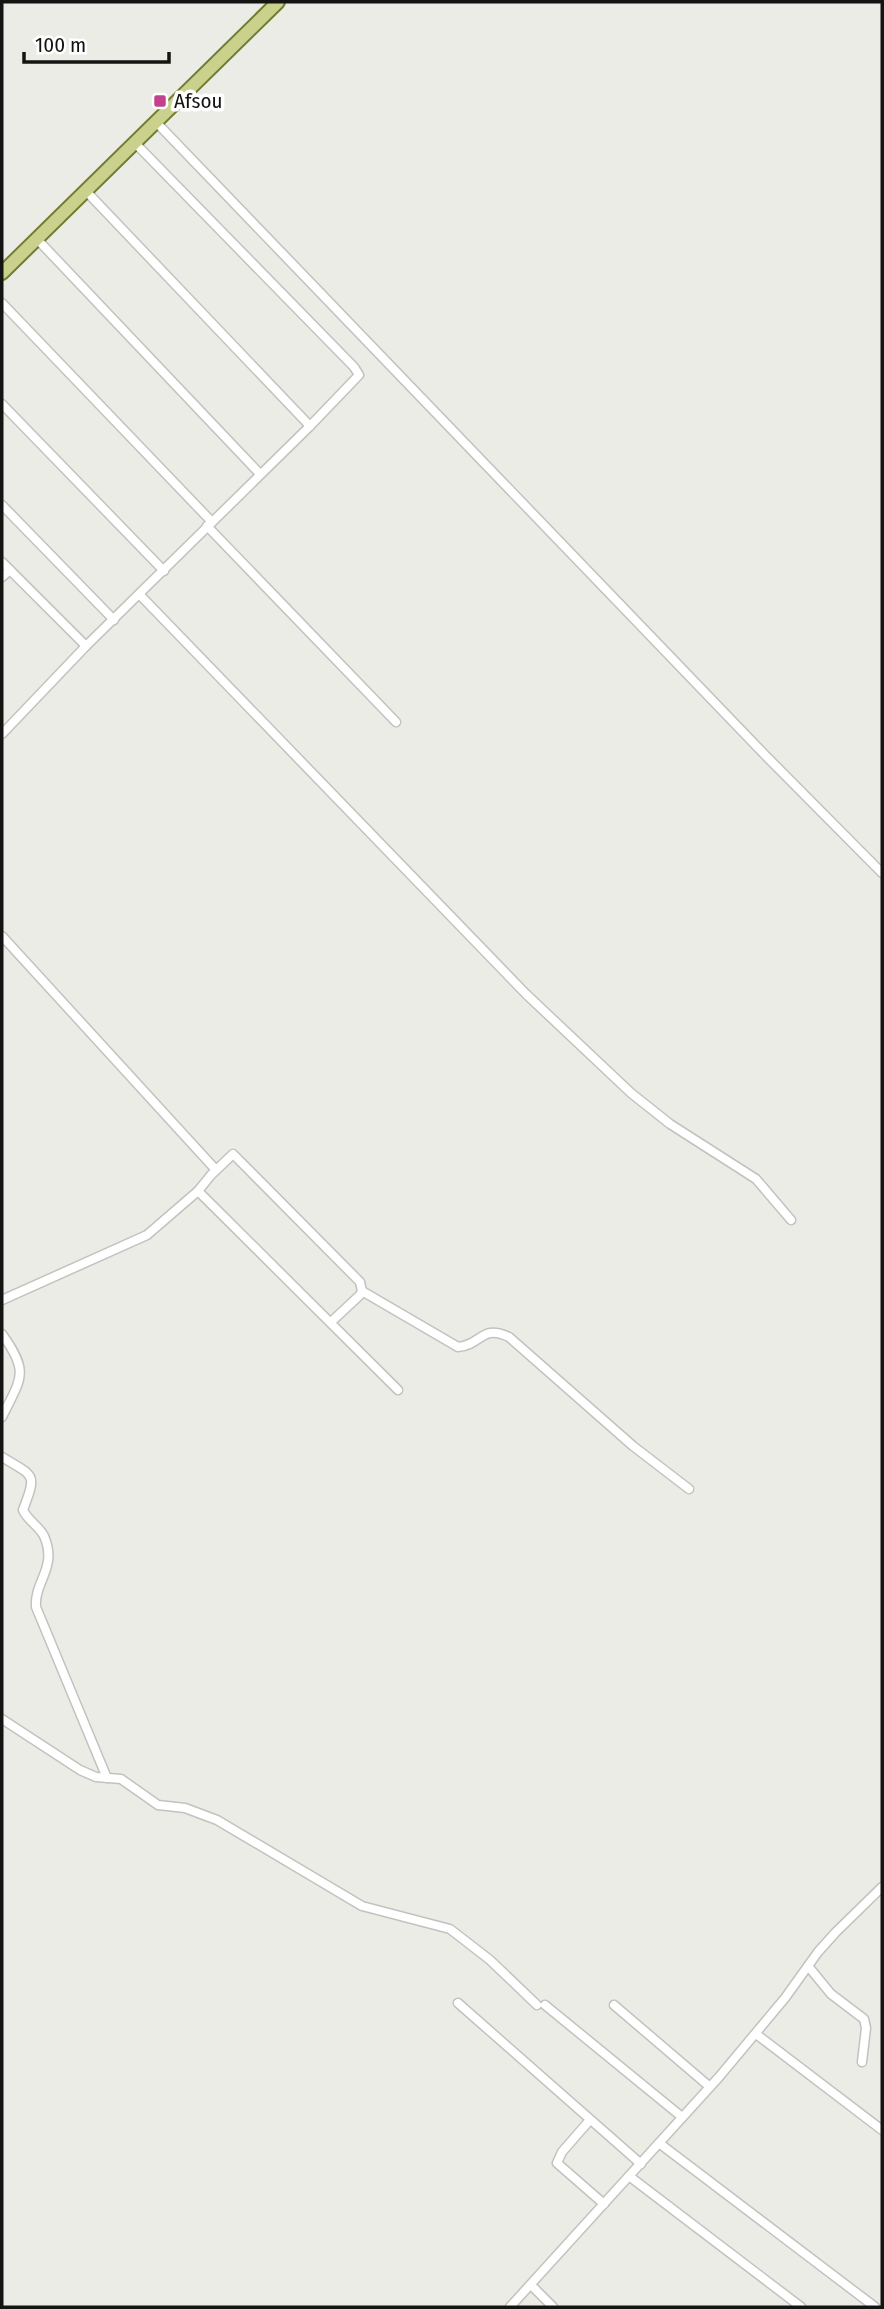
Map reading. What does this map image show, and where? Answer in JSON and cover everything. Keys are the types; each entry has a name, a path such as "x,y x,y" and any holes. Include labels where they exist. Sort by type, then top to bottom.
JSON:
{"main road":[{"path":"2,273 278,2"}],"street":[{"path":"155,121 755,745 882,873"},
{"path":"2,734 86,646 358,378 358,373 134,142"},
{"path":"85,190 310,426"},
{"path":"36,238 260,474"},
{"path":"2,303 396,722"},
{"path":"2,404 164,571"},
{"path":"2,505 114,620"},
{"path":"2,562 86,646"},
{"path":"2,577 10,570"},
{"path":"140,595 526,994 631,1093 670,1124 756,1179 791,1220"},
{"path":"2,936 216,1170"},
{"path":"2,1300 147,1235 198,1191 233,1154 360,1282 362,1291 458,1347 491,1332 509,1337 633,1446 688,1489"},
{"path":"198,1191 398,1390"},
{"path":"331,1322 362,1291"},
{"path":"2,1334 19,1361 21,1374 2,1418"},
{"path":"2,1457 29,1474 32,1479 30,1494 23,1510 44,1536 48,1564 36,1597 36,1607 107,1778"},
{"path":"2,1719 80,1770 96,1777 124,1781 158,1805 192,1810 217,1820 362,1906 450,1929 682,2117"},
{"path":"510,2307 710,2087 756,2034 836,1932 882,1887"},
{"path":"808,1966 831,1994 864,2019 866,2028 862,2063"},
{"path":"458,2003 640,2164"},
{"path":"614,2005 710,2087"},
{"path":"756,2034 882,2130"},
{"path":"589,2121 562,2152 557,2163 604,2204"},
{"path":"659,2143 875,2307"},
{"path":"629,2176 801,2307"},
{"path":"531,2285 553,2307"}],"place":[{"name":"Afsou","path":"160,101"}]}
